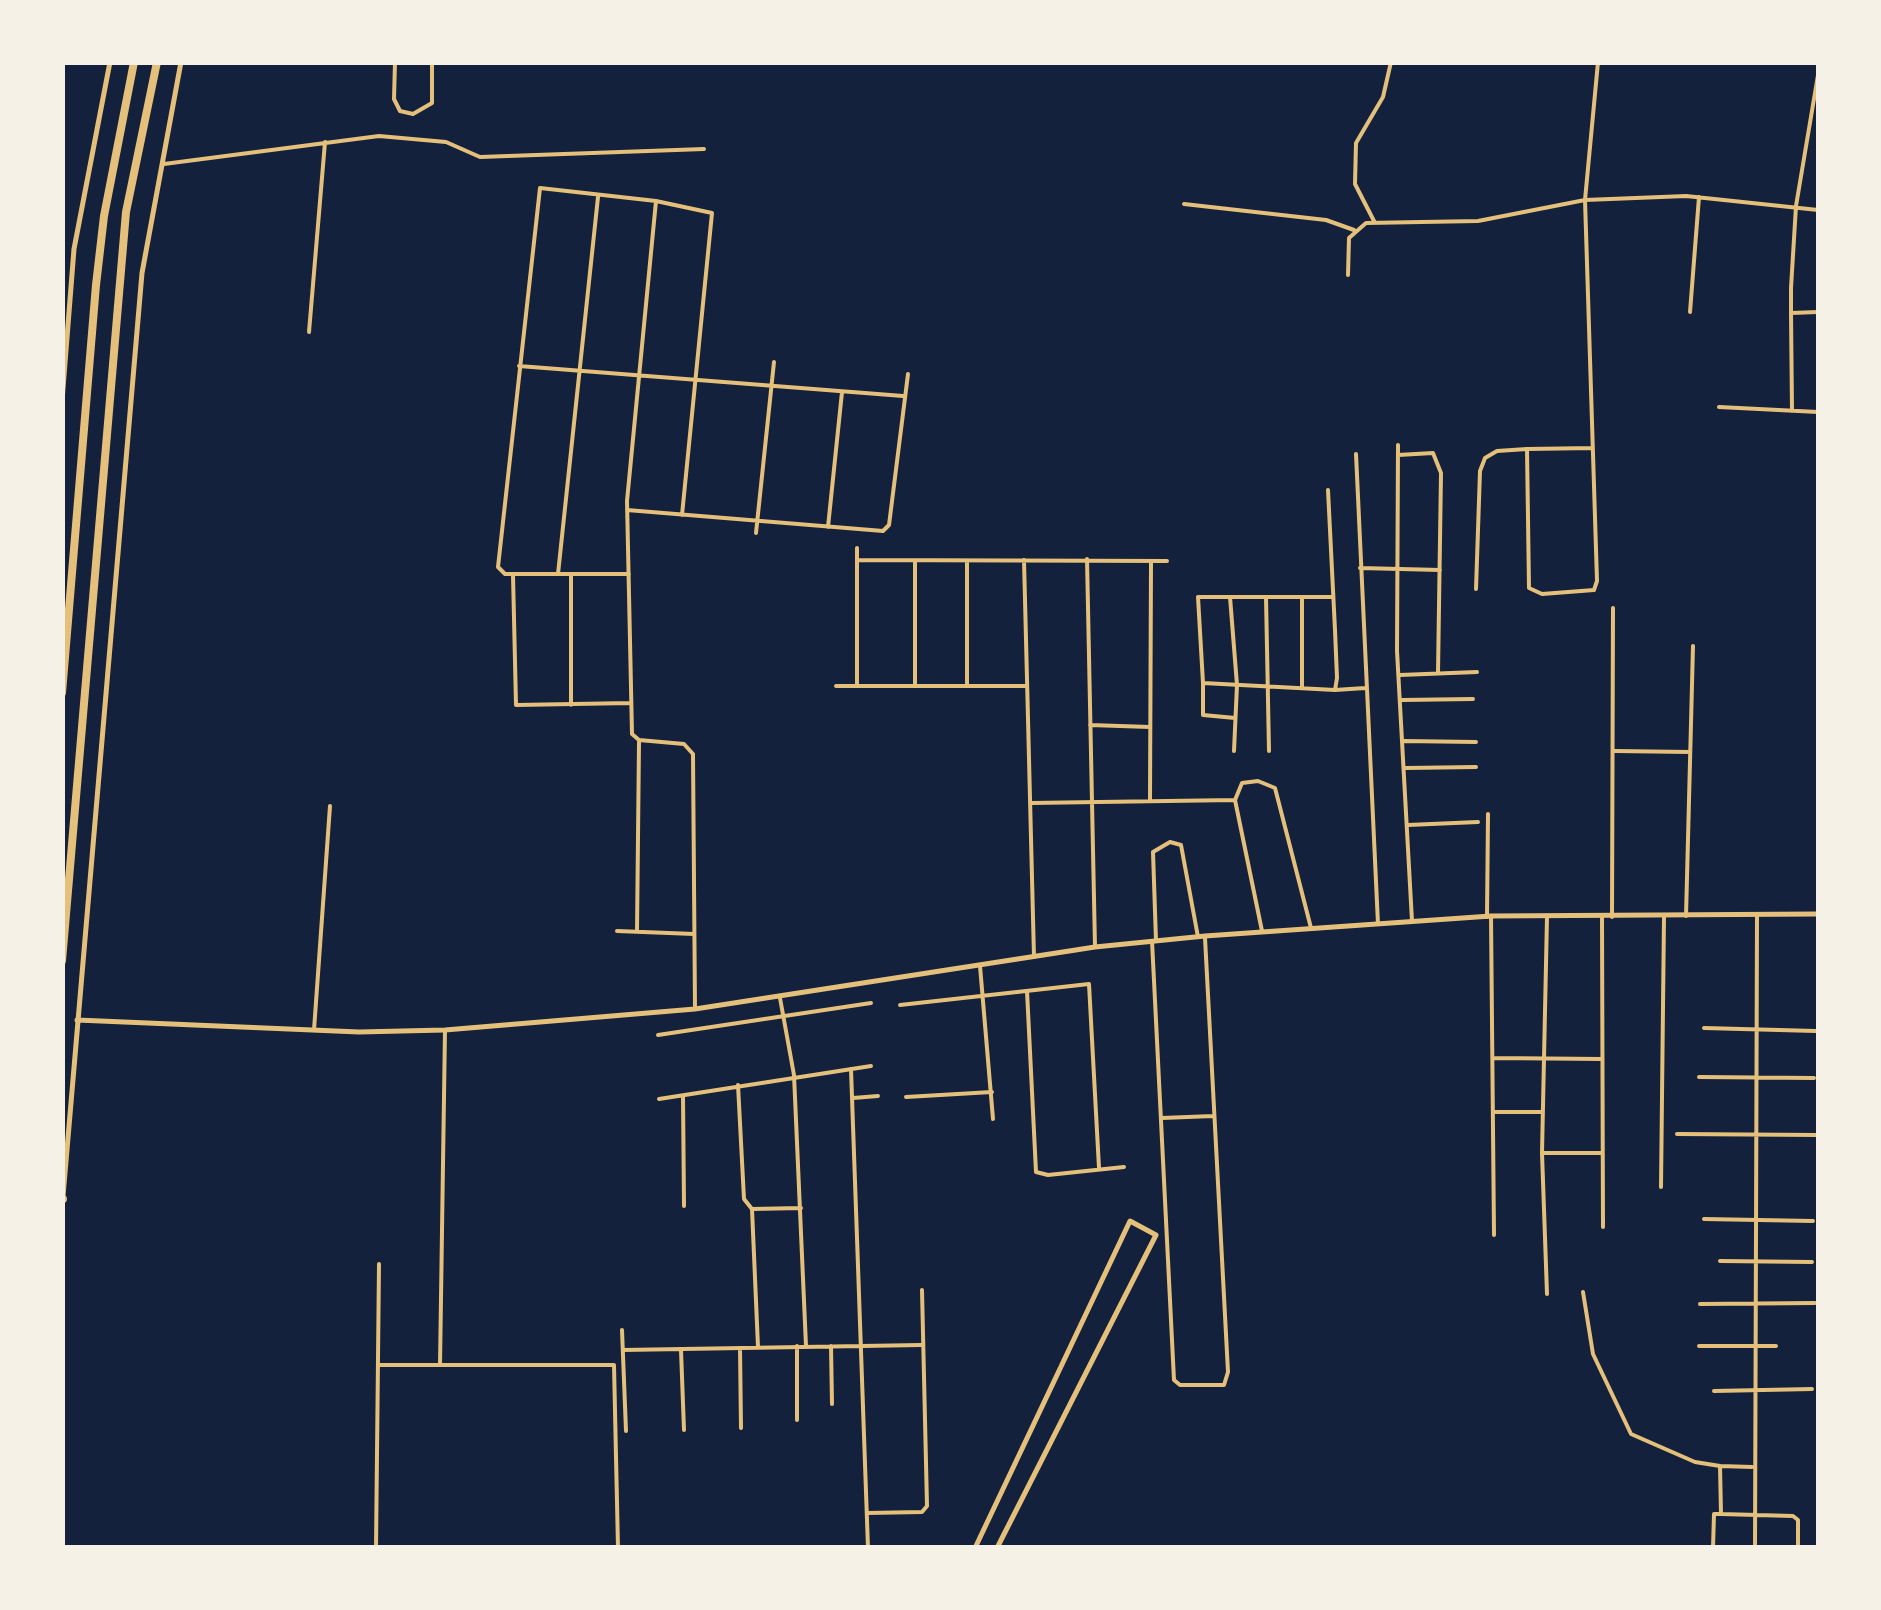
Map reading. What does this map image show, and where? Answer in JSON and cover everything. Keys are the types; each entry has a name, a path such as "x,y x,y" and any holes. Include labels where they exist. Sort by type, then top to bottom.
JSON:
{"highway":[{"path":"62,693 86,376 104,216 134,62"},
{"path":"62,962 108,377 126,212 157,62"}],"street":[{"path":"62,401 74,249 110,62"},
{"path":"62,1208 142,274 180,62"},
{"path":"395,62 394,99 400,110 413,114 432,103 432,62"},
{"path":"1375,223 1355,184 1356,142 1382,97 1390,62"},
{"path":"1527,448 1529,588 1532,593 1542,594 1597,588 1586,200 1598,62"},
{"path":"1792,411 1796,206 1818,75"},
{"path":"160,165 379,136 438,141 480,157 704,149"},
{"path":"309,332 325,142"},
{"path":"629,574 513,574 501,572 498,567 540,188 656,201 708,212 714,218 682,515"},
{"path":"1690,312 1699,196"},
{"path":"1184,204 1326,220 1354,230 1375,223 1478,221 1586,200 1699,196 1818,210"},
{"path":"558,574 598,197"},
{"path":"656,201 627,510 632,734 638,740 676,742 694,754 695,1009"},
{"path":"1348,276 1349,238 1354,230"},
{"path":"1791,313 1818,312"},
{"path":"756,533 774,362"},
{"path":"519,366 904,396"},
{"path":"627,510 877,534 889,525 908,374"},
{"path":"828,529 842,392"},
{"path":"1719,407 1818,412"},
{"path":"1398,445 1400,675 1412,922"},
{"path":"1476,589 1480,471 1485,458 1498,451 1527,448 1593,448"},
{"path":"1398,455 1426,451 1437,457 1441,474 1438,673"},
{"path":"1356,454 1378,924"},
{"path":"1328,490 1335,690"},
{"path":"856,548 857,686"},
{"path":"1086,558 1095,948"},
{"path":"857,560 1167,560"},
{"path":"915,560 915,686"},
{"path":"966,560 967,686"},
{"path":"1024,560 1034,957"},
{"path":"1150,801 1151,560"},
{"path":"1360,568 1440,570"},
{"path":"513,574 514,700 522,706 631,703"},
{"path":"571,574 571,705"},
{"path":"1235,718 1203,715 1198,597 1334,597"},
{"path":"1230,597 1236,684 1234,751"},
{"path":"1266,597 1269,751"},
{"path":"1302,597 1302,688"},
{"path":"1612,916 1613,608"},
{"path":"1686,916 1693,646"},
{"path":"1400,675 1477,672"},
{"path":"1202,683 1365,688"},
{"path":"836,686 1027,686"},
{"path":"1402,700 1473,699"},
{"path":"1090,725 1150,727"},
{"path":"637,932 638,740"},
{"path":"1404,740 1476,742"},
{"path":"1614,751 1690,752"},
{"path":"1404,768 1476,767"},
{"path":"1262,931 1235,800 1242,783 1258,781 1275,788 1310,928"},
{"path":"1031,804 1235,800"},
{"path":"314,1030 330,806"},
{"path":"1488,814 1494,1235"},
{"path":"1407,825 1478,822"},
{"path":"1170,842 1181,845 1202,936 1228,1372 1224,1385 1180,1384 1174,1380 1154,941 1154,852 1170,842"},
{"path":"77,1020 314,1030 445,1030 695,1009 1095,948 1202,936 1489,917 1818,914"},
{"path":"1755,1548 1756,915"},
{"path":"1602,916 1602,1227"},
{"path":"1546,1294 1542,1152 1547,917"},
{"path":"1662,1187 1664,917"},
{"path":"617,931 694,934"},
{"path":"980,966 994,1120"},
{"path":"900,1005 1089,984 1100,1168"},
{"path":"1027,990 1036,1172 1048,1175 1124,1167"},
{"path":"780,996 794,1075 806,1346"},
{"path":"658,1035 872,1003"},
{"path":"1704,1028 1816,1031"},
{"path":"440,1365 445,1030"},
{"path":"1492,1058 1602,1059"},
{"path":"660,1099 794,1075 871,1066"},
{"path":"851,1069 868,1548"},
{"path":"1699,1077 1814,1078"},
{"path":"738,1086 744,1199 752,1209 758,1347"},
{"path":"906,1098 992,1092"},
{"path":"683,1096 684,1206"},
{"path":"852,1098 878,1096"},
{"path":"1493,1112 1543,1112"},
{"path":"1161,1118 1212,1116"},
{"path":"1677,1134 1817,1135"},
{"path":"1542,1152 1602,1153"},
{"path":"752,1209 802,1208"},
{"path":"1704,1218 1813,1221"},
{"path":"975,1548 1130,1221 1156,1235 997,1548"},
{"path":"1720,1262 1812,1262"},
{"path":"376,1548 378,1264"},
{"path":"867,1513 922,1512 928,1506 922,1290"},
{"path":"1583,1292 1593,1354 1632,1434 1695,1462 1754,1468"},
{"path":"1700,1304 1815,1303"},
{"path":"622,1330 626,1430"},
{"path":"623,1350 921,1345"},
{"path":"797,1346 797,1420"},
{"path":"831,1346 832,1404"},
{"path":"1699,1346 1776,1346"},
{"path":"740,1348 741,1428"},
{"path":"680,1349 684,1430"},
{"path":"378,1366 614,1365 618,1548"},
{"path":"1714,1391 1812,1389"},
{"path":"1720,1466 1721,1514"},
{"path":"1713,1548 1714,1514 1796,1518 1798,1548"}]}
